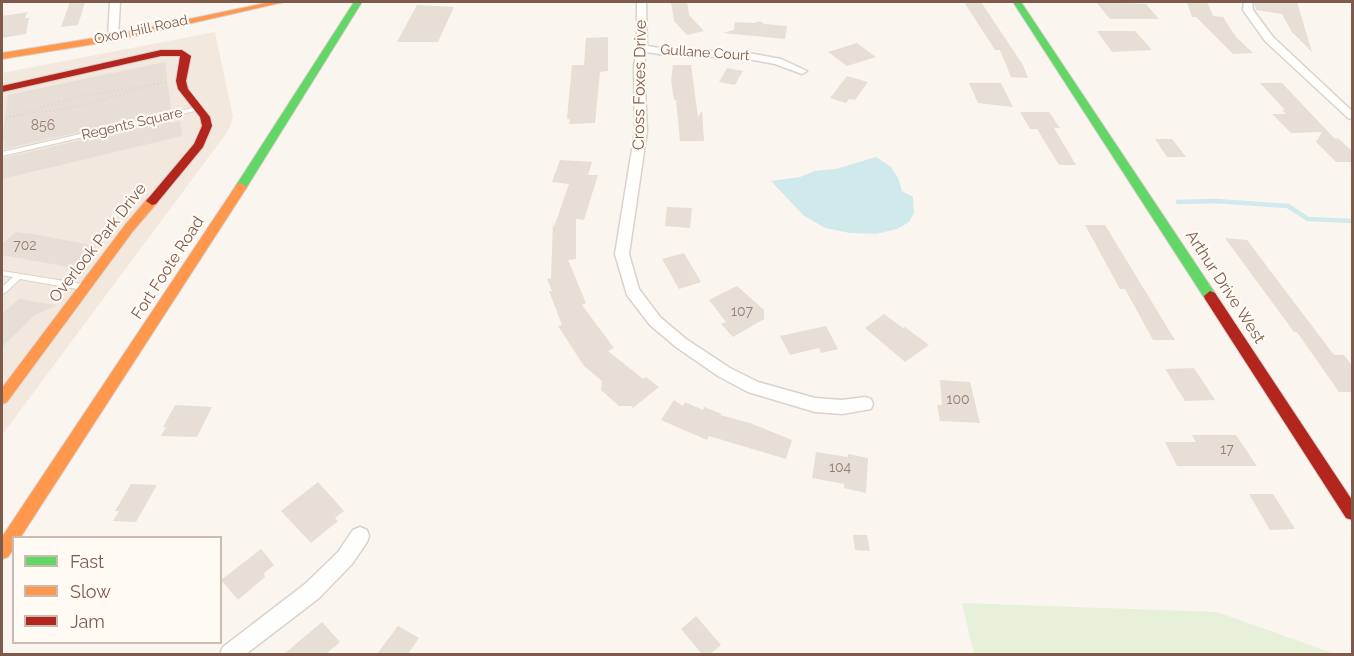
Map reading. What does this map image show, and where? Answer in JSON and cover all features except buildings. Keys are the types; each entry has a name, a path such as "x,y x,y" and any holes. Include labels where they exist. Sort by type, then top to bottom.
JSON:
{"street":[{"path":"113,34 115,2"},
{"name":"Oxon Hill Road","path":"2,56 113,34 159,21 171,23 280,2"},
{"name":"Fort Foote Road","path":"2,551 298,100 358,2"},
{"name":"Cross Foxes Drive","path":"641,2 642,48 639,66 641,131 622,254 628,280 638,302 655,321 681,343 724,372 754,387 815,405 842,407 865,404"},
{"name":"Arthur Drive West","path":"1017,2 1353,513"},
{"path":"1248,2 1248,10 1269,39 1353,116"},
{"name":"Gullane Court","path":"642,48 666,52 743,55 777,61 802,71"},
{"name":"Regents Square","path":"2,89 173,51 186,56 181,81 183,89 197,109"},
{"name":"Overlook Park Drive","path":"2,398 129,228 205,135 206,117 197,109"},
{"path":"230,654 312,591 345,558 360,536"}],"lane":[{"name":"Regents Square","path":"2,154 197,109"},
{"path":"2,273 85,287"},
{"path":"2,291 19,276"}],"path":[{"path":"2,118 9,117 75,107 162,83 77,97 9,117"}],"shaded area":[{"path":"215,32 233,117 228,131 2,435 2,73"}],"green space":[{"path":"962,603 1217,612 1335,654 974,654"}],"water":[{"path":"876,157 891,167 902,191 913,197 914,213 909,222 897,229 876,234 850,233 825,228 803,215 771,181 800,177 815,171 836,169"}],"waterway":[{"path":"1178,202 1215,201 1288,206 1308,219 1352,221"}],"traffic: fast":[{"path":"241,187 358,2"},
{"path":"1017,2 1210,296"}],"traffic: slow":[{"path":"2,56 113,38 280,2"},
{"path":"2,551 241,187"},
{"path":"2,398 129,228 152,201"}],"traffic: jam":[{"path":"2,89 161,53 182,53 186,56 181,81 183,89 205,117 207,126 199,145 152,201"},
{"path":"1210,296 1352,513"}]}
